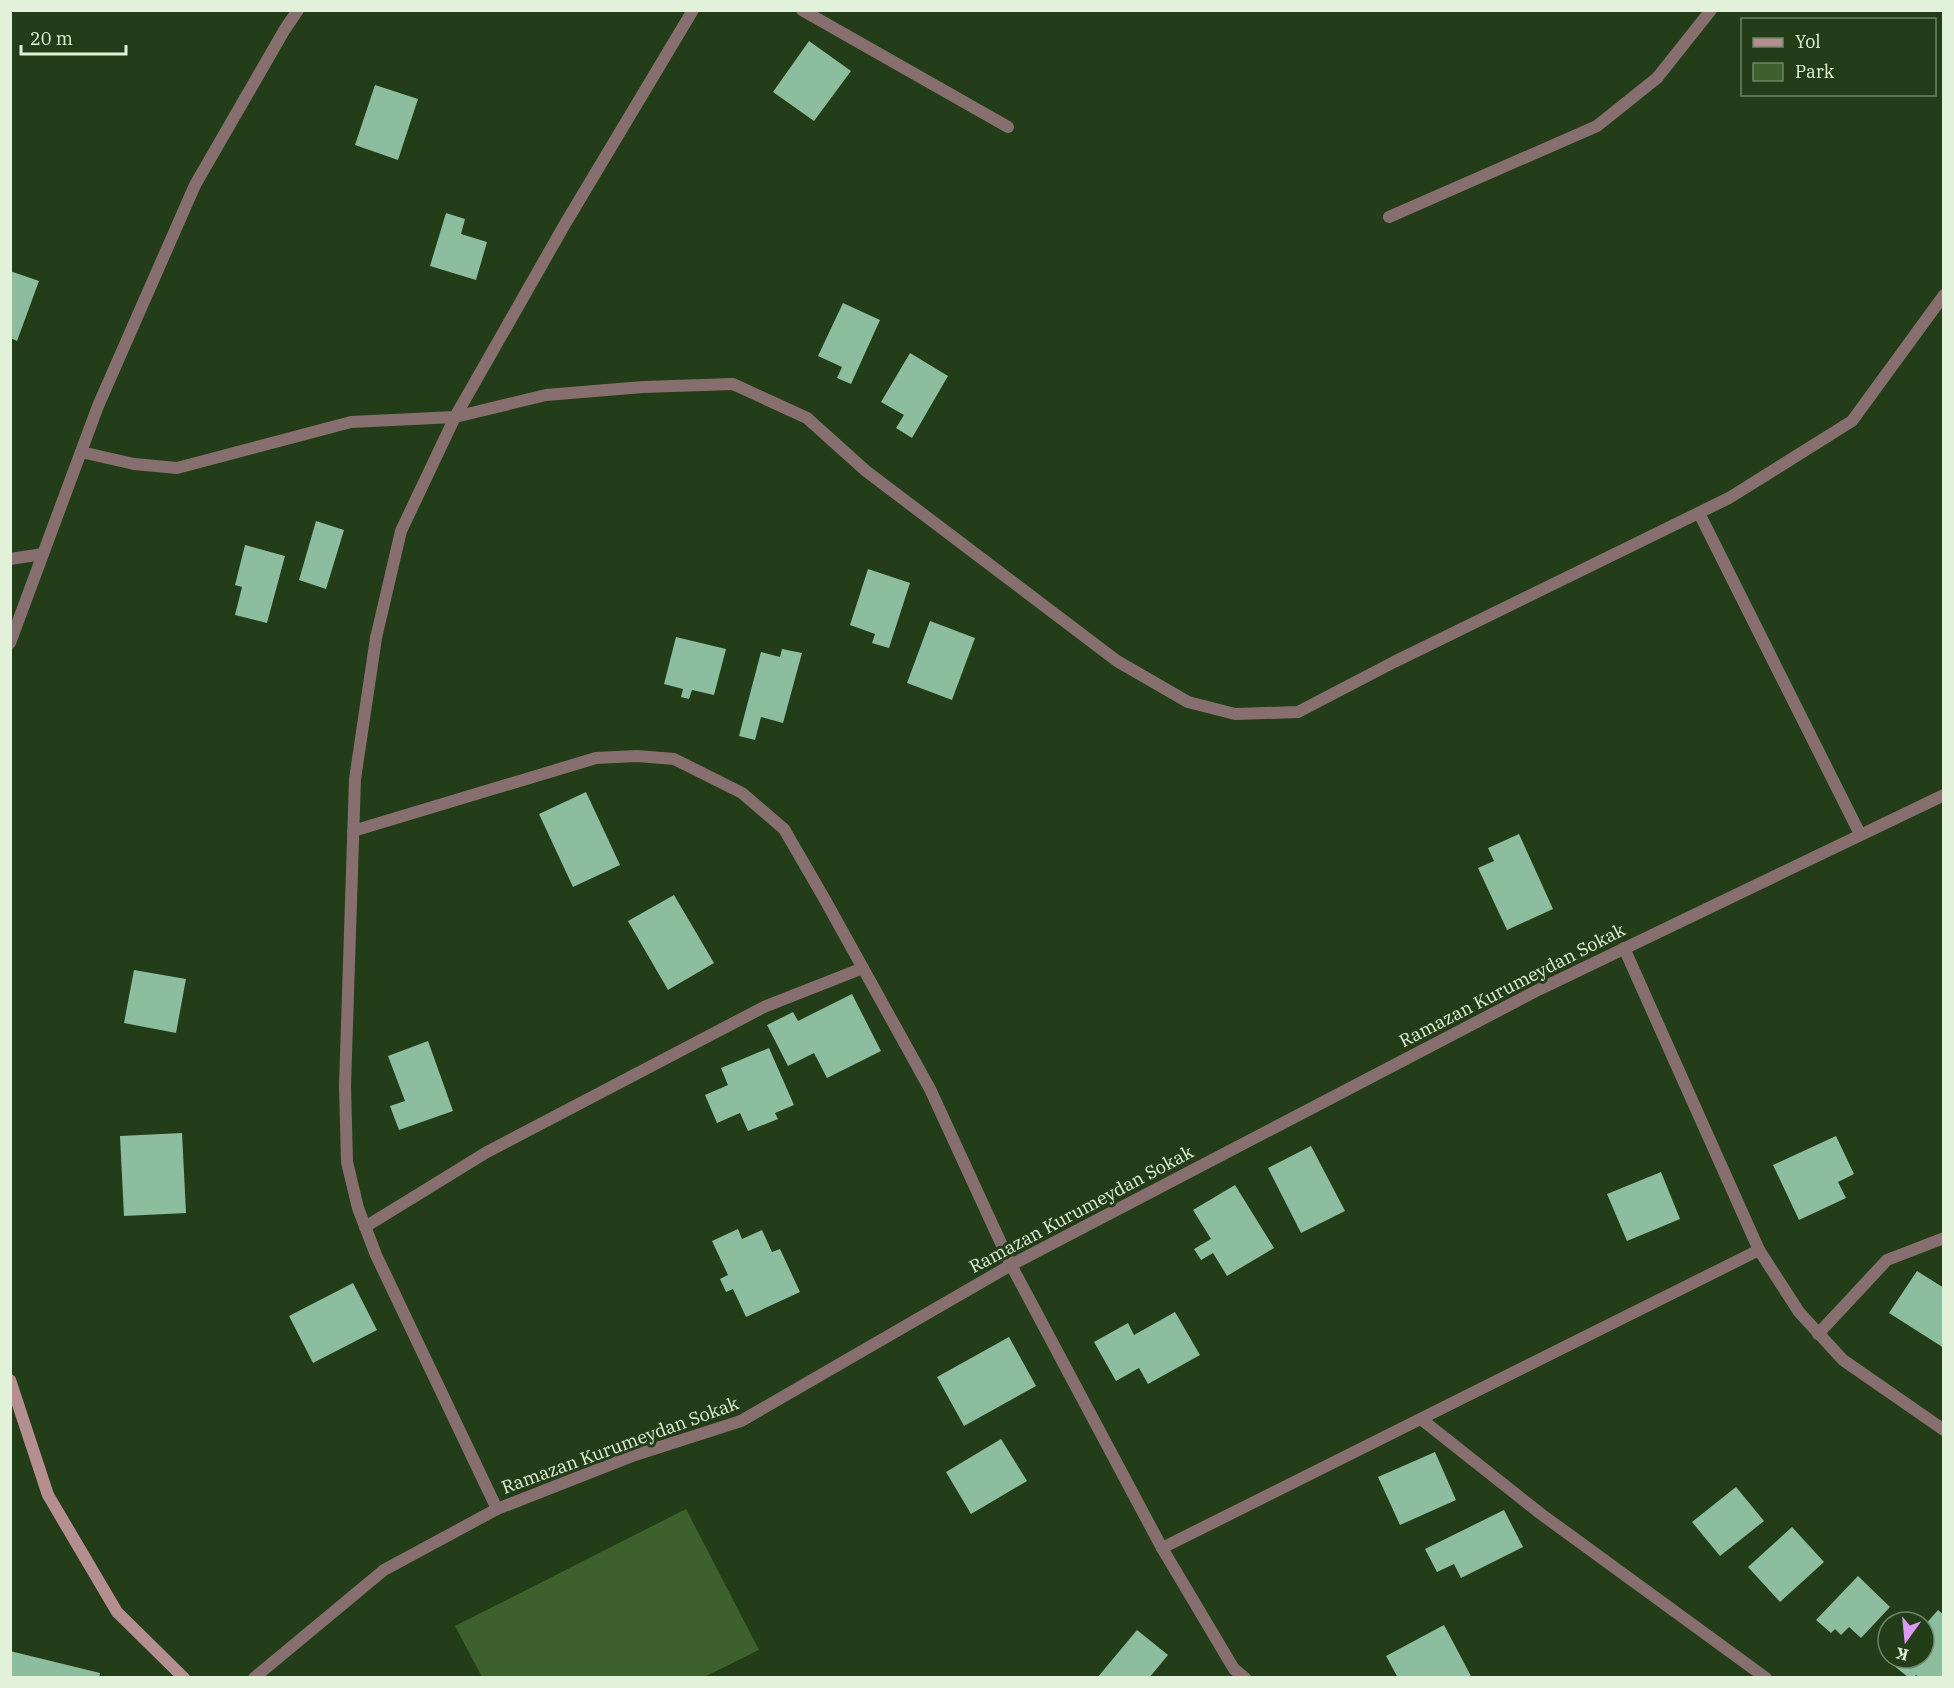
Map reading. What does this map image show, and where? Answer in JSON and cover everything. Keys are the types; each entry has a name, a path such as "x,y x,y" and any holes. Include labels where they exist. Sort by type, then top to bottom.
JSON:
{"street":[{"path":"10,643 98,406 195,185 298,10"},
{"path":"498,1509 384,1272 358,1208 347,1162 345,1086 355,779 376,638 401,531 455,417 565,224 693,10"},
{"path":"802,10 1008,127"},
{"path":"1389,217 1597,126 1657,78 1711,10"},
{"path":"81,452 134,464 177,468 351,422 455,417 546,395 643,387 733,384 807,418 866,471 1117,662 1188,702 1235,714 1298,712 1394,662 1729,498 1852,421 1944,295"},
{"path":"1699,513 1860,834"},
{"path":"10,559 43,554"},
{"path":"353,831 596,758 637,756 674,759 742,793 784,829 930,1089 1011,1265 1162,1548 1234,1669 1245,1677"},
{"name":"Ramazan Kurumeydan Sokak","path":"254,1677 384,1570 498,1509 635,1455 741,1421 1011,1265 1540,989 1944,795"},
{"path":"1624,948 1760,1250 1799,1312 1843,1360 1944,1430"},
{"path":"365,1227 487,1152 764,1006 863,968"},
{"path":"1818,1334 1887,1260 1944,1238"},
{"path":"1162,1548 1760,1250"},
{"path":"10,1380 48,1495 117,1612 184,1677"},
{"path":"1421,1419 1541,1514 1766,1677"}],"green space":[{"path":"686,1509 759,1650 704,1677 482,1677 455,1626"}],"building":[{"path":"809,41 851,71 814,121 773,92"},
{"path":"375,85 418,99 398,160 355,145"},
{"path":"446,213 465,219 461,234 487,242 476,280 430,266"},
{"path":"10,271 39,281 17,341 10,338"},
{"path":"843,303 880,320 851,384 837,378 842,367 818,356"},
{"path":"910,353 948,376 912,438 896,428 904,415 881,402"},
{"path":"316,521 344,530 326,589 299,580"},
{"path":"245,545 285,556 267,623 235,615 242,587 235,585"},
{"path":"868,569 910,583 889,648 872,643 875,634 850,625"},
{"path":"930,621 975,638 952,700 907,683"},
{"path":"676,637 726,649 714,695 692,690 689,699 681,697 683,689 664,684"},
{"path":"782,649 802,653 783,723 761,717 755,740 739,736 761,652 780,657"},
{"path":"586,792 620,865 573,887 539,814"},
{"path":"1519,834 1553,909 1507,930 1478,868 1494,861 1488,848"},
{"path":"674,895 714,963 668,990 628,921"},
{"path":"134,970 186,979 176,1033 124,1023"},
{"path":"852,994 881,1051 827,1078 814,1053 788,1066 767,1025 793,1012 798,1021"},
{"path":"428,1041 453,1111 399,1130 390,1106 405,1101 388,1056"},
{"path":"769,1048 794,1105 775,1113 778,1119 748,1131 740,1113 717,1123 705,1095 728,1085 721,1068"},
{"path":"182,1133 186,1213 124,1216 120,1136"},
{"path":"1836,1136 1854,1174 1838,1182 1846,1198 1799,1220 1773,1165"},
{"path":"1311,1146 1345,1211 1301,1233 1268,1168"},
{"path":"1661,1172 1680,1219 1627,1241 1607,1194"},
{"path":"1235,1185 1274,1248 1227,1276 1213,1253 1201,1260 1194,1249 1211,1239 1193,1210"},
{"path":"738,1229 742,1239 762,1230 772,1252 780,1249 800,1292 746,1317 733,1289 726,1292 720,1279 728,1275 712,1241"},
{"path":"1917,1271 1944,1288 1944,1348 1889,1313"},
{"path":"353,1283 377,1330 313,1363 289,1316"},
{"path":"1175,1312 1200,1355 1148,1384 1139,1368 1116,1381 1094,1342 1128,1323 1134,1335"},
{"path":"1009,1337 1036,1386 964,1426 937,1377"},
{"path":"1001,1439 1027,1481 971,1514 946,1472"},
{"path":"1435,1452 1456,1500 1400,1525 1378,1477"},
{"path":"1736,1487 1764,1521 1720,1556 1692,1522"},
{"path":"1504,1510 1523,1547 1461,1578 1454,1564 1437,1572 1425,1549"},
{"path":"1792,1527 1824,1562 1780,1602 1748,1567"},
{"path":"1858,1576 1890,1607 1887,1610 1876,1610 1876,1622 1861,1638 1849,1627 1841,1635 1835,1629 1831,1633 1816,1620"},
{"path":"1938,1610 1944,1615 1944,1676 1942,1678 1920,1678 1916,1675 1914,1678 1909,1678 1899,1670 1936,1670 1936,1612"},
{"path":"1444,1625 1472,1678 1398,1678 1386,1656"},
{"path":"1137,1630 1168,1655 1149,1678 1097,1678"},
{"path":"10,1651 100,1673 99,1678 10,1678"}]}
